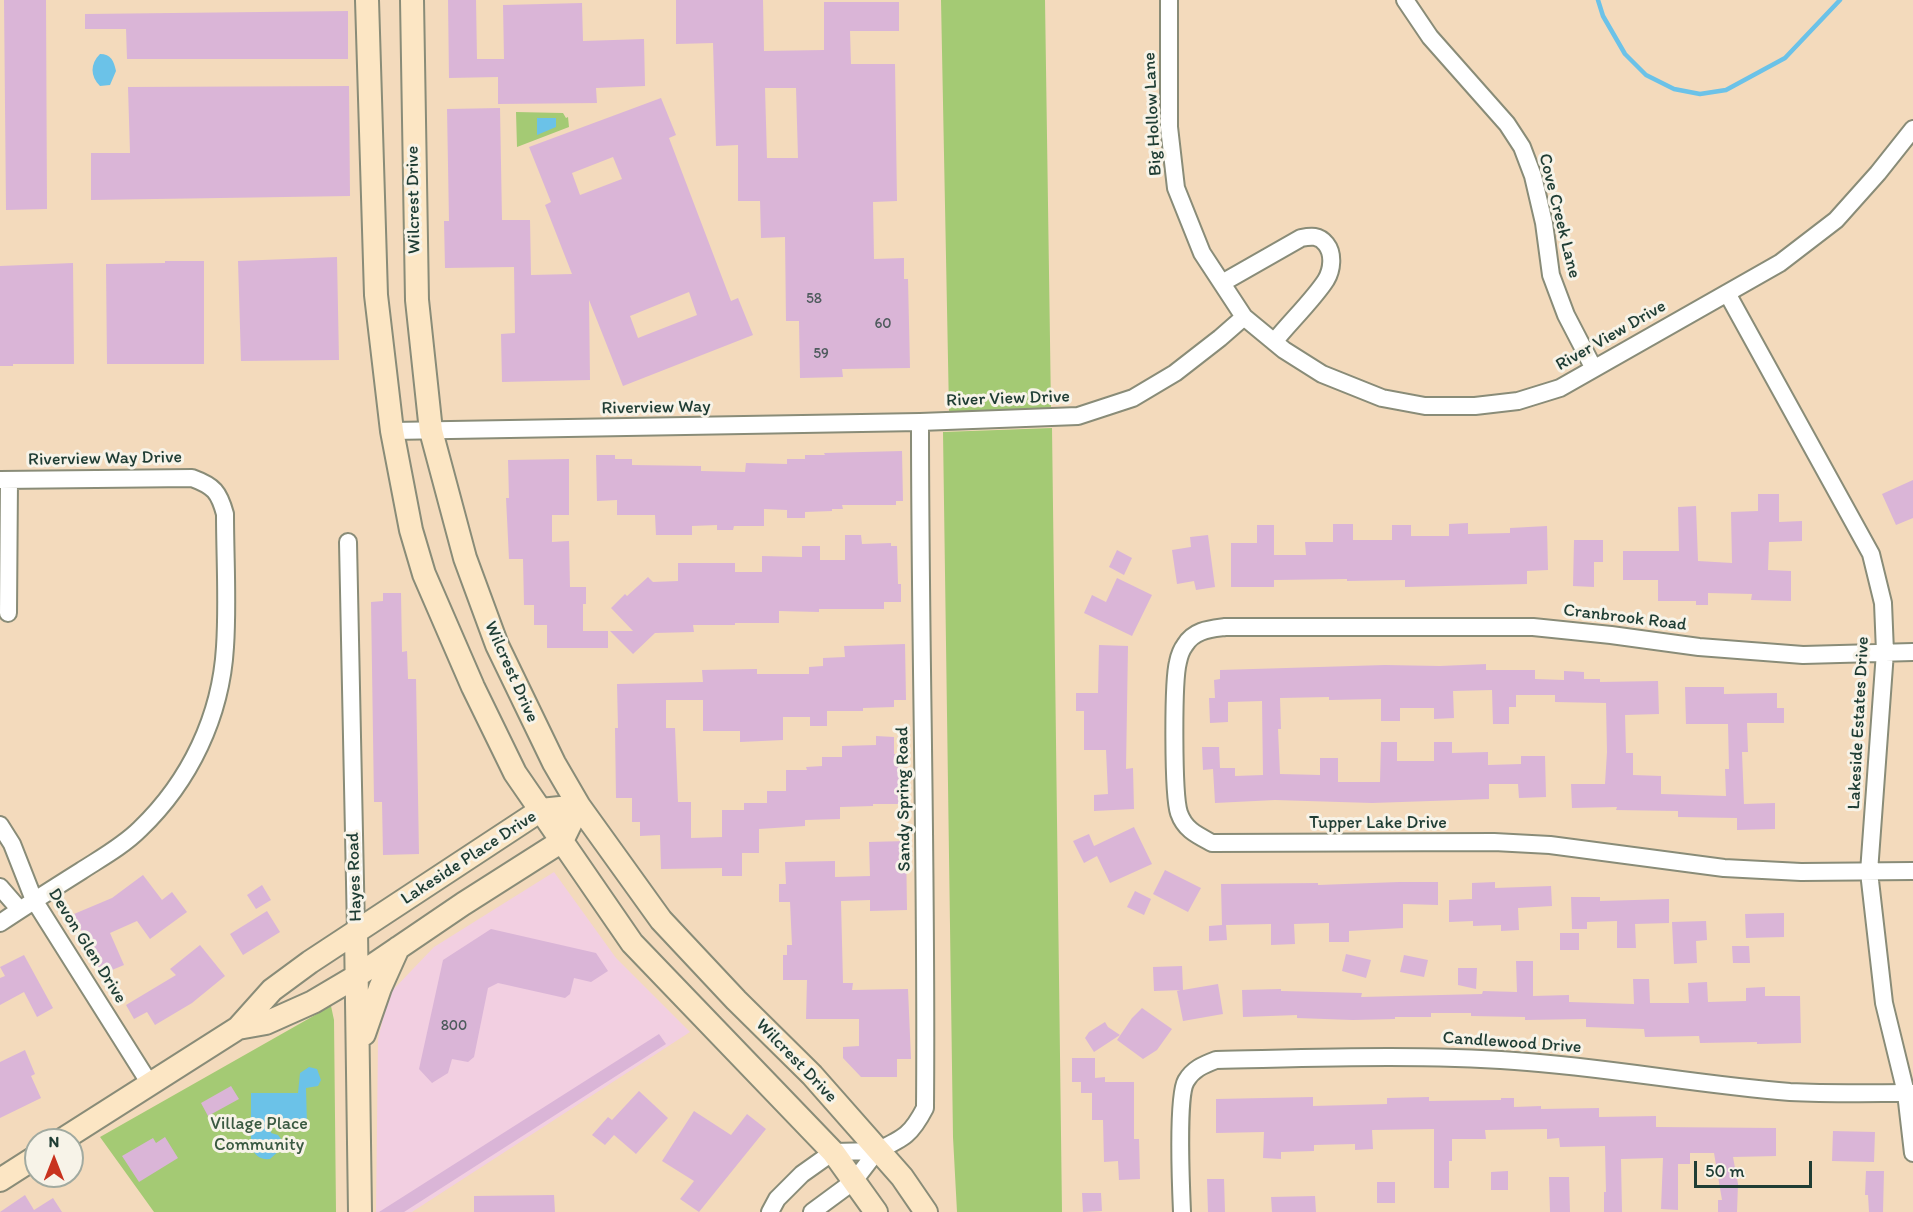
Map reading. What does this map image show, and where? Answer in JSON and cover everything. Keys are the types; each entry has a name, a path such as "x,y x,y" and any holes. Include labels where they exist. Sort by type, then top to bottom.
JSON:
{"main road":[{"name":"Wilcrest Drive","path":"367,0 376,295 392,431 411,530 424,574 473,687 515,773 632,943 833,1152 876,1212"},
{"name":"Wilcrest Drive","path":"411,0 417,300 431,431 465,558 497,645 554,763 579,806 661,920 736,1000 812,1075 902,1177 926,1212"},
{"name":"Lakeside Place Drive","path":"81,1128 238,1028 272,990 448,870 541,810 579,806"},
{"name":"Lakeside Place Drive","path":"238,1028 266,1023 313,1002 357,976 463,904 562,841 579,806"},
{"path":"448,870 463,904"},
{"name":"Hayes Road","path":"356,931 360,1212"},
{"path":"358,1053 380,988 399,948"},
{"path":"0,1180 24,1165"}],"street":[{"name":"Big Hollow Lane","path":"1168,0 1170,127 1176,188 1202,253 1244,316"},
{"name":"Cove Creek Lane","path":"1405,0 1430,37 1507,124 1522,147 1533,176 1544,223 1551,275 1566,315 1593,367"},
{"name":"River View Drive","path":"920,422 1078,416 1132,398 1175,373 1244,316 1274,342 1322,374 1382,398 1425,406 1475,406 1518,401 1560,388 1593,367 1780,263 1836,220 1913,129"},
{"path":"1222,283 1301,238 1312,236 1322,239 1328,246 1331,257 1326,279 1274,342"},
{"name":"Lakeside Estates Drive","path":"1727,293 1871,554 1882,603 1885,652 1869,872 1884,1004 1910,1093 1913,1153"},
{"name":"Riverview Way","path":"392,431 920,422"},
{"name":"Sandy Spring Road","path":"812,1212 854,1181 878,1151 904,1138 915,1126 925,1108 926,976 920,422"},
{"name":"Riverview Way Drive","path":"4,480 192,478 209,484 221,498 225,514 225,648 218,694 209,728 170,796 140,830 112,851 27,905"},
{"path":"4,480 8,613"},
{"name":"Hayes Road","path":"348,542 356,931"},
{"name":"Tupper Lake Drive","path":"1332,627 1225,627 1201,631 1186,643 1178,663 1176,681 1176,792 1179,813 1189,831 1212,843 1494,842 1550,845 1724,868 1801,872 1913,871"},
{"name":"Cranbrook Road","path":"1332,627 1533,627 1611,634 1699,647 1803,655 1913,652"},
{"name":"Devon Glen Drive","path":"0,825 12,844 27,905 150,1084"},
{"name":"Devon Glen Drive","path":"0,887 27,905"},
{"path":"0,923 27,905"},
{"name":"Candlewood Drive","path":"1182,1212 1181,1103 1185,1083 1197,1068 1216,1060 1426,1057 1503,1060 1591,1067 1791,1092 1910,1093"},
{"name":"Sandy Spring Road","path":"833,1152 878,1151"},
{"path":"770,1212 777,1199 802,1174 833,1152"}],"shaded area":[{"path":"554,872 616,958 690,1032 412,1212 376,1212 378,1039 389,994 434,947"}],"green space":[{"path":"941,0 1045,0 1051,409 949,411"},
{"path":"516,112 563,113 566,118 568,117 569,127 517,147"},
{"path":"1052,428 1062,1212 957,1212 953,1137 943,432"},
{"name":"Village Place Community","path":"331,1006 334,1020 336,1212 154,1212 100,1137"}],"water":[{"path":"100,54 109,57 114,64 116,71 110,85 100,86 93,74 94,62"},
{"path":"537,118 556,118 556,127 537,135"},
{"path":"309,1067 317,1069 321,1080 318,1086 306,1088 307,1125 272,1126 271,1133 278,1135 281,1139 281,1149 270,1159 260,1158 251,1146 251,1093 298,1093 300,1073"}],"building":[{"path":"4,0 46,0 47,209 6,210"},
{"path":"448,0 476,0 477,59 504,59 503,5 582,3 583,41 644,39 645,86 596,88 597,103 498,104 498,77 449,78"},
{"path":"676,0 763,0 764,51 824,50 824,2 899,2 899,31 850,31 851,64 895,64 897,201 873,202 874,259 904,258 904,279 908,279 910,368 842,369 843,377 800,378 799,321 786,321 785,237 761,238 760,201 738,201 738,145 716,146 713,43 676,44","holes":["765,88 796,88 798,158 767,158"]},
{"path":"348,11 348,59 127,59 126,29 85,29 85,14"},
{"path":"349,86 350,196 91,200 91,153 130,153 128,87"},
{"path":"661,98 676,135 669,138 731,301 738,298 753,335 623,386 589,300 590,380 502,382 501,334 515,333 514,267 445,268 444,221 449,221 447,109 500,108 502,220 530,220 531,275 572,274 545,205 551,202 529,147","holes":["613,157 622,179 580,195 572,173","689,292 697,315 638,338 630,316"]},
{"path":"337,257 339,360 241,361 238,261"},
{"path":"165,261 204,261 204,364 107,364 106,264 165,263"},
{"path":"73,263 74,364 0,366 0,266"},
{"path":"902,451 903,501 896,501 896,505 842,505 843,509 805,512 805,518 787,518 787,510 764,509 764,526 734,526 733,530 717,530 717,525 692,526 692,535 656,535 655,515 617,515 617,500 597,501 596,455 615,455 615,459 632,459 632,465 701,466 701,471 745,472 746,463 787,464 787,459 805,459 805,455"},
{"path":"569,459 569,515 552,515 552,542 569,541 570,587 586,587 586,604 583,604 583,631 608,631 608,648 547,648 547,625 534,625 534,605 524,605 523,559 509,559 506,498 509,498 508,460"},
{"path":"1913,480 1913,518 1896,525 1882,494"},
{"path":"1758,494 1779,494 1779,522 1802,521 1802,541 1769,542 1768,570 1791,571 1791,601 1751,600 1752,594 1708,593 1708,605 1696,605 1696,601 1658,601 1658,580 1623,580 1623,551 1679,551 1678,507 1696,506 1698,561 1732,563 1731,512 1758,511"},
{"path":"1468,523 1468,534 1510,533 1510,528 1547,526 1548,570 1527,571 1527,584 1405,587 1405,580 1347,581 1347,579 1274,580 1274,587 1231,587 1231,543 1257,543 1257,525 1274,525 1274,555 1306,555 1305,542 1333,542 1333,524 1353,524 1353,540 1392,540 1392,525 1411,525 1411,536 1449,536 1449,524"},
{"path":"845,535 861,535 862,544 891,543 891,546 897,546 901,602 884,602 884,609 779,611 779,623 693,625 694,632 655,633 633,654 610,631 633,631 611,608 648,577 653,582 678,581 678,563 735,563 735,572 762,572 762,556 802,557 802,546 820,546 820,560 845,560"},
{"path":"1208,535 1215,587 1196,590 1194,581 1177,584 1172,550 1191,547 1190,537"},
{"path":"1574,540 1603,540 1603,562 1594,562 1594,587 1573,586"},
{"path":"1117,550 1132,558 1124,575 1109,567"},
{"path":"1117,578 1152,595 1132,636 1084,613 1092,595 1106,602"},
{"path":"383,593 401,593 402,652 407,651 408,679 416,679 419,854 383,855 382,802 374,802 371,602 383,601"},
{"path":"905,644 906,700 894,700 894,707 863,708 863,711 827,711 827,726 810,726 810,717 783,717 783,740 740,742 740,731 703,731 703,700 666,700 666,728 675,728 678,802 691,802 691,838 722,837 722,810 744,810 744,803 767,803 767,791 786,791 786,770 807,770 806,767 822,766 822,757 842,757 842,746 876,745 876,736 894,737 894,754 903,754 902,804 840,807 840,819 805,820 805,826 759,829 759,853 742,853 742,876 722,876 722,868 661,869 660,835 640,836 640,822 632,822 632,798 616,798 617,684 703,682 702,670 757,669 757,674 809,674 809,667 823,666 823,658 845,657 844,646"},
{"path":"1099,645 1128,646 1126,769 1133,768 1134,809 1094,811 1094,795 1108,794 1106,750 1084,750 1084,711 1076,711 1076,693 1098,693"},
{"path":"1486,664 1486,670 1535,670 1535,679 1564,680 1564,671 1584,672 1584,679 1600,679 1600,682 1658,681 1659,714 1625,715 1626,753 1633,753 1633,775 1661,776 1661,794 1726,796 1725,769 1729,769 1728,724 1686,724 1685,687 1724,687 1724,694 1777,693 1777,708 1784,708 1784,723 1747,723 1748,752 1742,752 1744,804 1775,803 1775,829 1737,830 1737,818 1678,817 1678,811 1616,810 1617,807 1572,808 1571,784 1605,784 1606,703 1555,702 1555,695 1516,695 1516,707 1509,707 1509,724 1493,724 1492,690 1453,691 1454,718 1434,719 1434,708 1400,708 1400,721 1381,721 1381,699 1280,698 1281,729 1278,729 1280,774 1320,775 1320,758 1338,758 1338,782 1380,782 1381,742 1397,742 1397,761 1434,761 1434,742 1452,742 1452,753 1488,752 1488,765 1521,764 1521,756 1545,756 1546,797 1519,798 1518,784 1489,784 1489,799 1372,803 1275,800 1215,803 1213,769 1203,770 1202,747 1219,747 1220,768 1235,768 1235,776 1263,775 1262,701 1228,702 1228,722 1210,723 1209,698 1215,698 1214,680 1220,679 1220,670"},
{"path":"1134,827 1152,864 1110,883 1097,856 1084,863 1073,841 1089,834 1094,846"},
{"path":"906,841 907,910 870,911 870,900 841,901 843,983 853,983 852,990 908,989 911,1059 897,1059 897,1077 861,1077 843,1058 843,1047 859,1046 859,1019 806,1019 807,980 783,980 783,955 787,955 787,945 792,945 790,902 779,902 779,884 786,884 785,862 835,861 835,877 870,876 869,842"},
{"path":"1165,870 1201,888 1188,912 1153,894"},
{"path":"143,875 162,900 172,892 187,912 150,939 137,921 110,933 124,965 100,975 74,914 112,898"},
{"path":"1438,882 1438,905 1403,904 1403,928 1349,931 1349,942 1329,942 1329,923 1294,924 1295,944 1271,945 1271,924 1226,925 1227,940 1209,941 1209,926 1222,925 1221,884 1318,883 1318,885"},
{"path":"1495,882 1495,888 1551,886 1552,906 1518,908 1519,930 1501,931 1501,925 1473,926 1473,921 1449,922 1449,900 1472,899 1472,883"},
{"path":"262,885 271,900 256,909 247,895"},
{"path":"1135,891 1151,899 1144,915 1127,907"},
{"path":"1571,897 1600,897 1600,901 1669,899 1669,923 1635,924 1636,948 1617,948 1617,921 1587,922 1587,929 1572,929"},
{"path":"267,911 280,932 243,955 230,934"},
{"path":"1784,913 1784,937 1746,938 1745,914"},
{"path":"1706,921 1707,940 1696,941 1697,963 1674,964 1672,922"},
{"path":"491,929 596,953 608,971 591,982 574,978 570,994 565,998 498,983 488,988 474,1057 468,1062 452,1059 448,1073 432,1083 419,1069 443,960"},
{"path":"1560,933 1579,933 1579,950 1560,950"},
{"path":"200,945 225,976 192,1003 155,1025 147,1012 134,1019 126,1005 176,975 170,969"},
{"path":"1732,946 1749,946 1750,963 1733,963"},
{"path":"1346,954 1371,960 1366,978 1342,971"},
{"path":"24,955 53,1008 37,1017 24,992 0,1005 0,978 5,976 0,967"},
{"path":"1404,955 1428,960 1424,977 1400,972"},
{"path":"1516,961 1533,961 1533,996 1569,995 1569,1002 1634,1004 1633,979 1649,979 1650,1003 1689,1003 1688,983 1707,982 1708,1002 1746,1001 1746,988 1765,987 1765,996 1800,996 1801,1043 1700,1043 1699,1036 1645,1037 1644,1029 1586,1027 1586,1019 1525,1020 1525,1017 1471,1016 1471,1013 1431,1013 1431,1017 1353,1020 1297,1018 1297,1015 1243,1017 1242,990 1281,989 1281,991 1362,993 1361,997 1482,994 1483,991 1517,992"},
{"path":"1182,966 1183,990 1154,991 1153,967"},
{"path":"1458,968 1477,968 1476,989 1458,985"},
{"path":"1218,984 1223,1014 1183,1021 1177,991"},
{"path":"1142,1008 1172,1029 1157,1050 1143,1059 1117,1040"},
{"path":"1105,1022 1108,1027 1120,1035 1094,1052 1085,1038 1089,1032"},
{"path":"659,1034 666,1044 404,1212 379,1212"},
{"path":"25,1050 35,1074 31,1076 41,1098 0,1118 0,1062"},
{"path":"1072,1058 1095,1058 1095,1078 1105,1077 1105,1082 1134,1082 1134,1139 1139,1139 1140,1179 1119,1180 1118,1161 1104,1162 1103,1120 1092,1120 1092,1093 1081,1093 1081,1082 1072,1082"},
{"path":"231,1086 239,1099 208,1116 201,1103"},
{"path":"639,1091 668,1118 636,1154 614,1135 605,1145 592,1135 608,1117 612,1120"},
{"path":"1313,1097 1313,1106 1387,1104 1387,1098 1429,1097 1429,1101 1514,1098 1514,1107 1599,1108 1599,1117 1656,1116 1656,1127 1776,1128 1776,1156 1733,1157 1738,1184 1737,1212 1718,1212 1718,1200 1722,1200 1714,1153 1690,1153 1690,1164 1678,1164 1678,1210 1661,1209 1663,1158 1621,1159 1622,1212 1604,1212 1605,1146 1560,1147 1559,1138 1547,1139 1547,1129 1485,1130 1486,1139 1452,1139 1449,1188 1434,1188 1434,1129 1372,1130 1373,1149 1355,1150 1355,1144 1314,1145 1314,1151 1281,1152 1281,1159 1263,1158 1264,1132 1216,1133 1216,1099"},
{"path":"694,1111 731,1135 747,1114 766,1129 699,1212 680,1199 694,1181 662,1161"},
{"path":"1833,1131 1875,1132 1874,1162 1832,1161"},
{"path":"165,1137 178,1158 139,1182 122,1156 153,1138 156,1143"},
{"path":"1508,1171 1508,1190 1491,1190 1491,1172"},
{"path":"1866,1171 1884,1171 1883,1212 1869,1212 1868,1195 1865,1195"},
{"path":"1549,1177 1569,1177 1570,1212 1550,1212"},
{"path":"1207,1179 1224,1179 1225,1212 1208,1212"},
{"path":"1377,1182 1395,1182 1395,1203 1377,1203"},
{"path":"1082,1193 1101,1193 1102,1211 1083,1212"},
{"path":"25,1195 34,1210 53,1198 62,1212 0,1212"},
{"path":"554,1195 555,1212 474,1212 474,1196"},
{"path":"1315,1196 1316,1212 1272,1212 1271,1197"}],"waterway":[{"path":"1598,0 1603,16 1625,54 1646,75 1674,89 1700,94 1726,90 1785,58 1840,0"}]}
